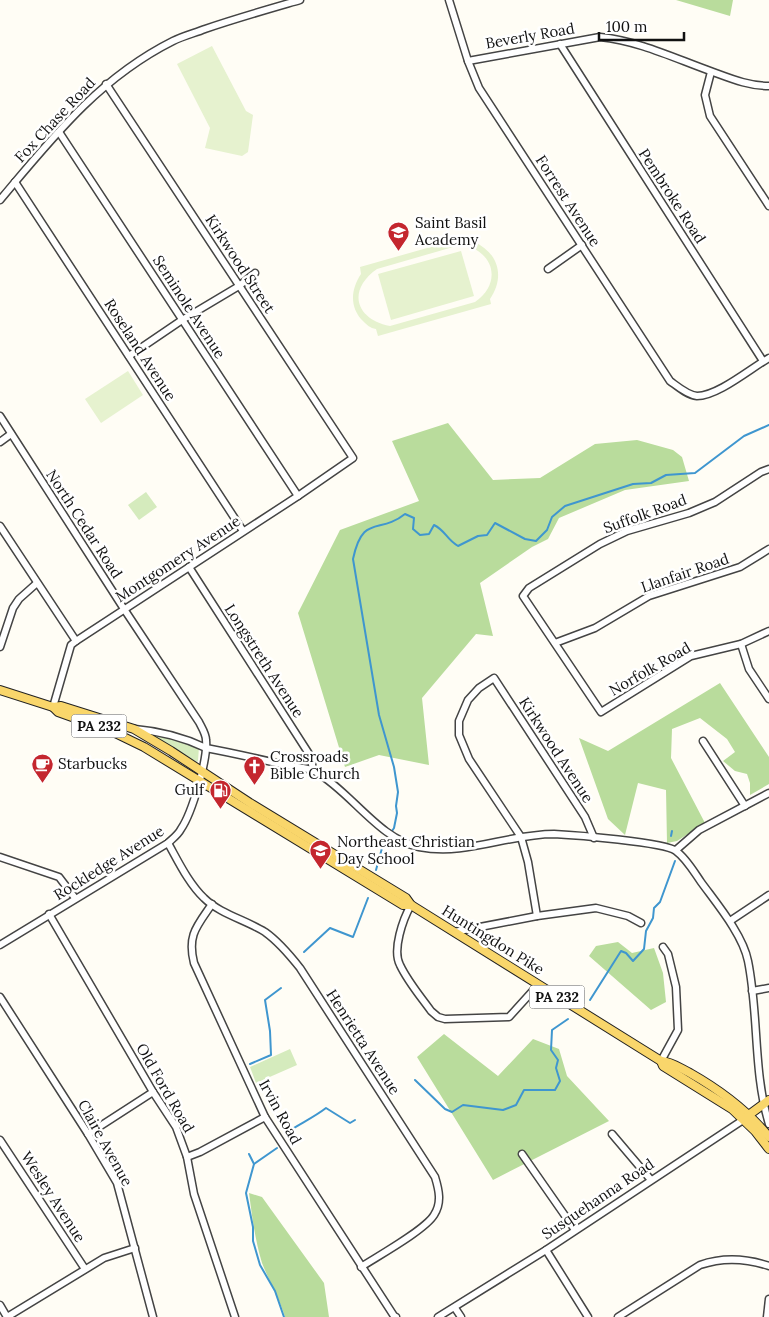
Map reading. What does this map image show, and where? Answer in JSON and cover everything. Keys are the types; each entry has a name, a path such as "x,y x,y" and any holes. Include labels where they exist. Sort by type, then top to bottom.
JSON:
{"main road":[{"name":"Huntingdon Pike","path":"0,690 53,707 61,706 134,729 171,751 201,777"},
{"name":"Huntingdon Pike","path":"53,707 58,712 130,739 201,777 406,898 411,905 662,1061 663,1066 746,1118 769,1137"},
{"name":"Susquehanna Road","path":"746,1118 766,1102"},
{"name":"Huntingdon Pike","path":"746,1118 769,1149"}],"street":[{"name":"Fox Chase Road","path":"0,200 79,109 106,84 136,61 175,40 235,18 300,0"},
{"name":"Forrest Avenue","path":"449,0 468,61 479,88 670,381 680,389 696,396 719,390 766,359"},
{"name":"Beverly Road","path":"468,61 600,37 615,38 634,43 737,81 759,86 769,86"},
{"name":"Pembroke Road","path":"560,44 766,359"},
{"path":"711,72 706,95 710,116 769,206"},
{"name":"Kirkwood Street","path":"106,84 353,458"},
{"name":"Seminole Avenue","path":"59,132 298,496"},
{"name":"Roseland Avenue","path":"14,182 130,356 243,532"},
{"path":"548,268 582,245"},
{"path":"130,356 182,320 239,286 255,273"},
{"name":"North Cedar Road","path":"0,416 199,722 206,737 206,748"},
{"path":"0,442 11,434"},
{"name":"Montgomery Avenue","path":"76,641 353,458"},
{"name":"Suffolk Road","path":"555,643 523,596 530,588 600,544 627,531 689,513 716,502 761,472 769,469"},
{"path":"1,530 76,641 71,645 53,707"},
{"name":"Llanfair Road","path":"555,643 595,628 649,596 740,567 769,549"},
{"name":"Longstreth Avenue","path":"189,567 311,757 314,771"},
{"path":"0,647 13,608 19,599 37,583"},
{"name":"Norfolk Road","path":"555,643 601,712 691,656 741,644 769,631"},
{"path":"741,644 749,669 769,699"},
{"name":"Kirkwood Avenue","path":"521,837 469,759 459,735 459,721 468,700 494,678 585,817 594,838"},
{"path":"134,729 146,730 206,748 314,771 334,784 388,834 417,847 465,848 521,837 553,834 652,844 676,850 730,921 748,959 769,1124"},
{"path":"704,741 745,806"},
{"name":"Rockledge Avenue","path":"0,944 168,843 182,829 201,777 206,748"},
{"path":"676,850 700,830 769,793"},
{"path":"521,837 528,862 538,916"},
{"name":"Henrietta Avenue","path":"168,843 204,898 264,932 289,954 300,968 435,1177 439,1192 439,1203 434,1215 425,1225 361,1267"},
{"path":"1,859 59,877 74,898"},
{"path":"730,921 769,895"},
{"name":"Irvin Road","path":"212,904 191,940 194,963 265,1117 361,1267 396,1317"},
{"path":"411,905 403,920 399,937 399,964 431,1011 438,1017 445,1019 509,1017 538,985"},
{"path":"454,932 538,916 596,908 628,916 641,923"},
{"name":"Old Ford Road","path":"49,914 153,1092 176,1127 187,1157 194,1194 235,1317"},
{"path":"662,1061 678,1030 676,987 668,954 663,947"},
{"path":"752,991 769,988"},
{"name":"Claire Avenue","path":"0,997 88,1134 117,1183 153,1317"},
{"path":"88,1134 153,1092"},
{"path":"187,1157 265,1117"},
{"name":"Susquehanna Road","path":"438,1317 546,1250 746,1118"},
{"path":"612,1134 651,1180"},
{"name":"Wesley Avenue","path":"0,1140 85,1269"},
{"path":"522,1154 575,1230"},
{"path":"0,1305 7,1317 104,1258 134,1248"},
{"path":"546,1250 588,1317"},
{"path":"618,1317 700,1265 714,1260 730,1258 769,1266"},
{"path":"767,1317 769,1300"},
{"path":"455,1308 461,1317"}],"green space":[{"path":"676,0 733,0 730,16"},
{"path":"212,46 246,111 253,115 248,152 242,156 205,148 210,128 177,64"},
{"path":"473,235 474,242 489,252 494,259 498,274 495,291 490,299 491,304 378,336 376,329 367,325 355,310 353,298 355,286 361,274 360,267","holes":["460,245 481,253 487,260 491,268 492,277 484,294 475,302 390,326 369,317 359,303 361,286 377,269"]},
{"path":"461,251 474,296 391,320 378,274"},
{"path":"128,371 143,395 101,423 85,399"},
{"path":"448,423 493,480 540,478 595,444 637,440 673,450 682,457 689,481 625,490 559,518 548,539 532,547 480,583 493,636 476,634 422,698 429,765 379,755 345,767 298,613 340,530 419,501 392,441"},
{"path":"146,492 157,507 139,520 128,505"},
{"path":"720,683 769,757 769,784 750,795 750,783 747,774 735,771 723,761 735,752 727,739 700,718 672,729 671,758 705,823 677,841 667,843 666,790 638,783 625,835 608,819 579,738 608,751"},
{"path":"151,734 199,747 198,761 197,762"},
{"path":"618,942 632,953 654,948 663,973 666,1002 651,1010 589,956 596,946"},
{"path":"444,1034 498,1076 533,1039 559,1049 567,1076 609,1121 493,1180 417,1057"},
{"path":"290,1049 297,1065 256,1083 250,1067"},
{"path":"249,1193 262,1197 324,1283 329,1317 285,1317 262,1263"}],"waterway":[{"path":"392,831 397,813 398,792 394,767 379,715 353,559 357,545 367,530 396,520 405,514 414,518 413,529 420,535 429,534 434,525 458,546 478,536 487,535 495,523 525,539 536,541 547,530 552,517 565,506 633,484 651,483 666,475 695,473 744,436 769,425"},
{"path":"671,836 672,831"},
{"path":"376,870 384,841"},
{"path":"590,1000 621,951 626,953 633,961 644,949 646,931 653,918 654,908 660,902 675,861"},
{"path":"304,952 330,928 353,937 368,898"},
{"path":"250,1064 271,1055 270,1031 265,1000 281,988"},
{"path":"415,1080 445,1109 452,1112 463,1105 503,1110 516,1105 524,1090 555,1090 560,1081 556,1068 558,1060 551,1050 552,1030 568,1019"},
{"path":"286,1133 326,1108 350,1123 355,1120"},
{"path":"277,1148 254,1164 246,1193 253,1227 253,1241 260,1265 275,1291 284,1317"},
{"path":"249,1154 254,1164"}],"place":[{"name":"Saint Basil Academy","path":"399,251"},
{"name":"Starbucks","path":"42,783"},
{"name":"Crossroads Bible Church","path":"254,785"},
{"name":"Gulf","path":"220,809"},
{"name":"Northeast Christian Day School","path":"321,870"}]}
